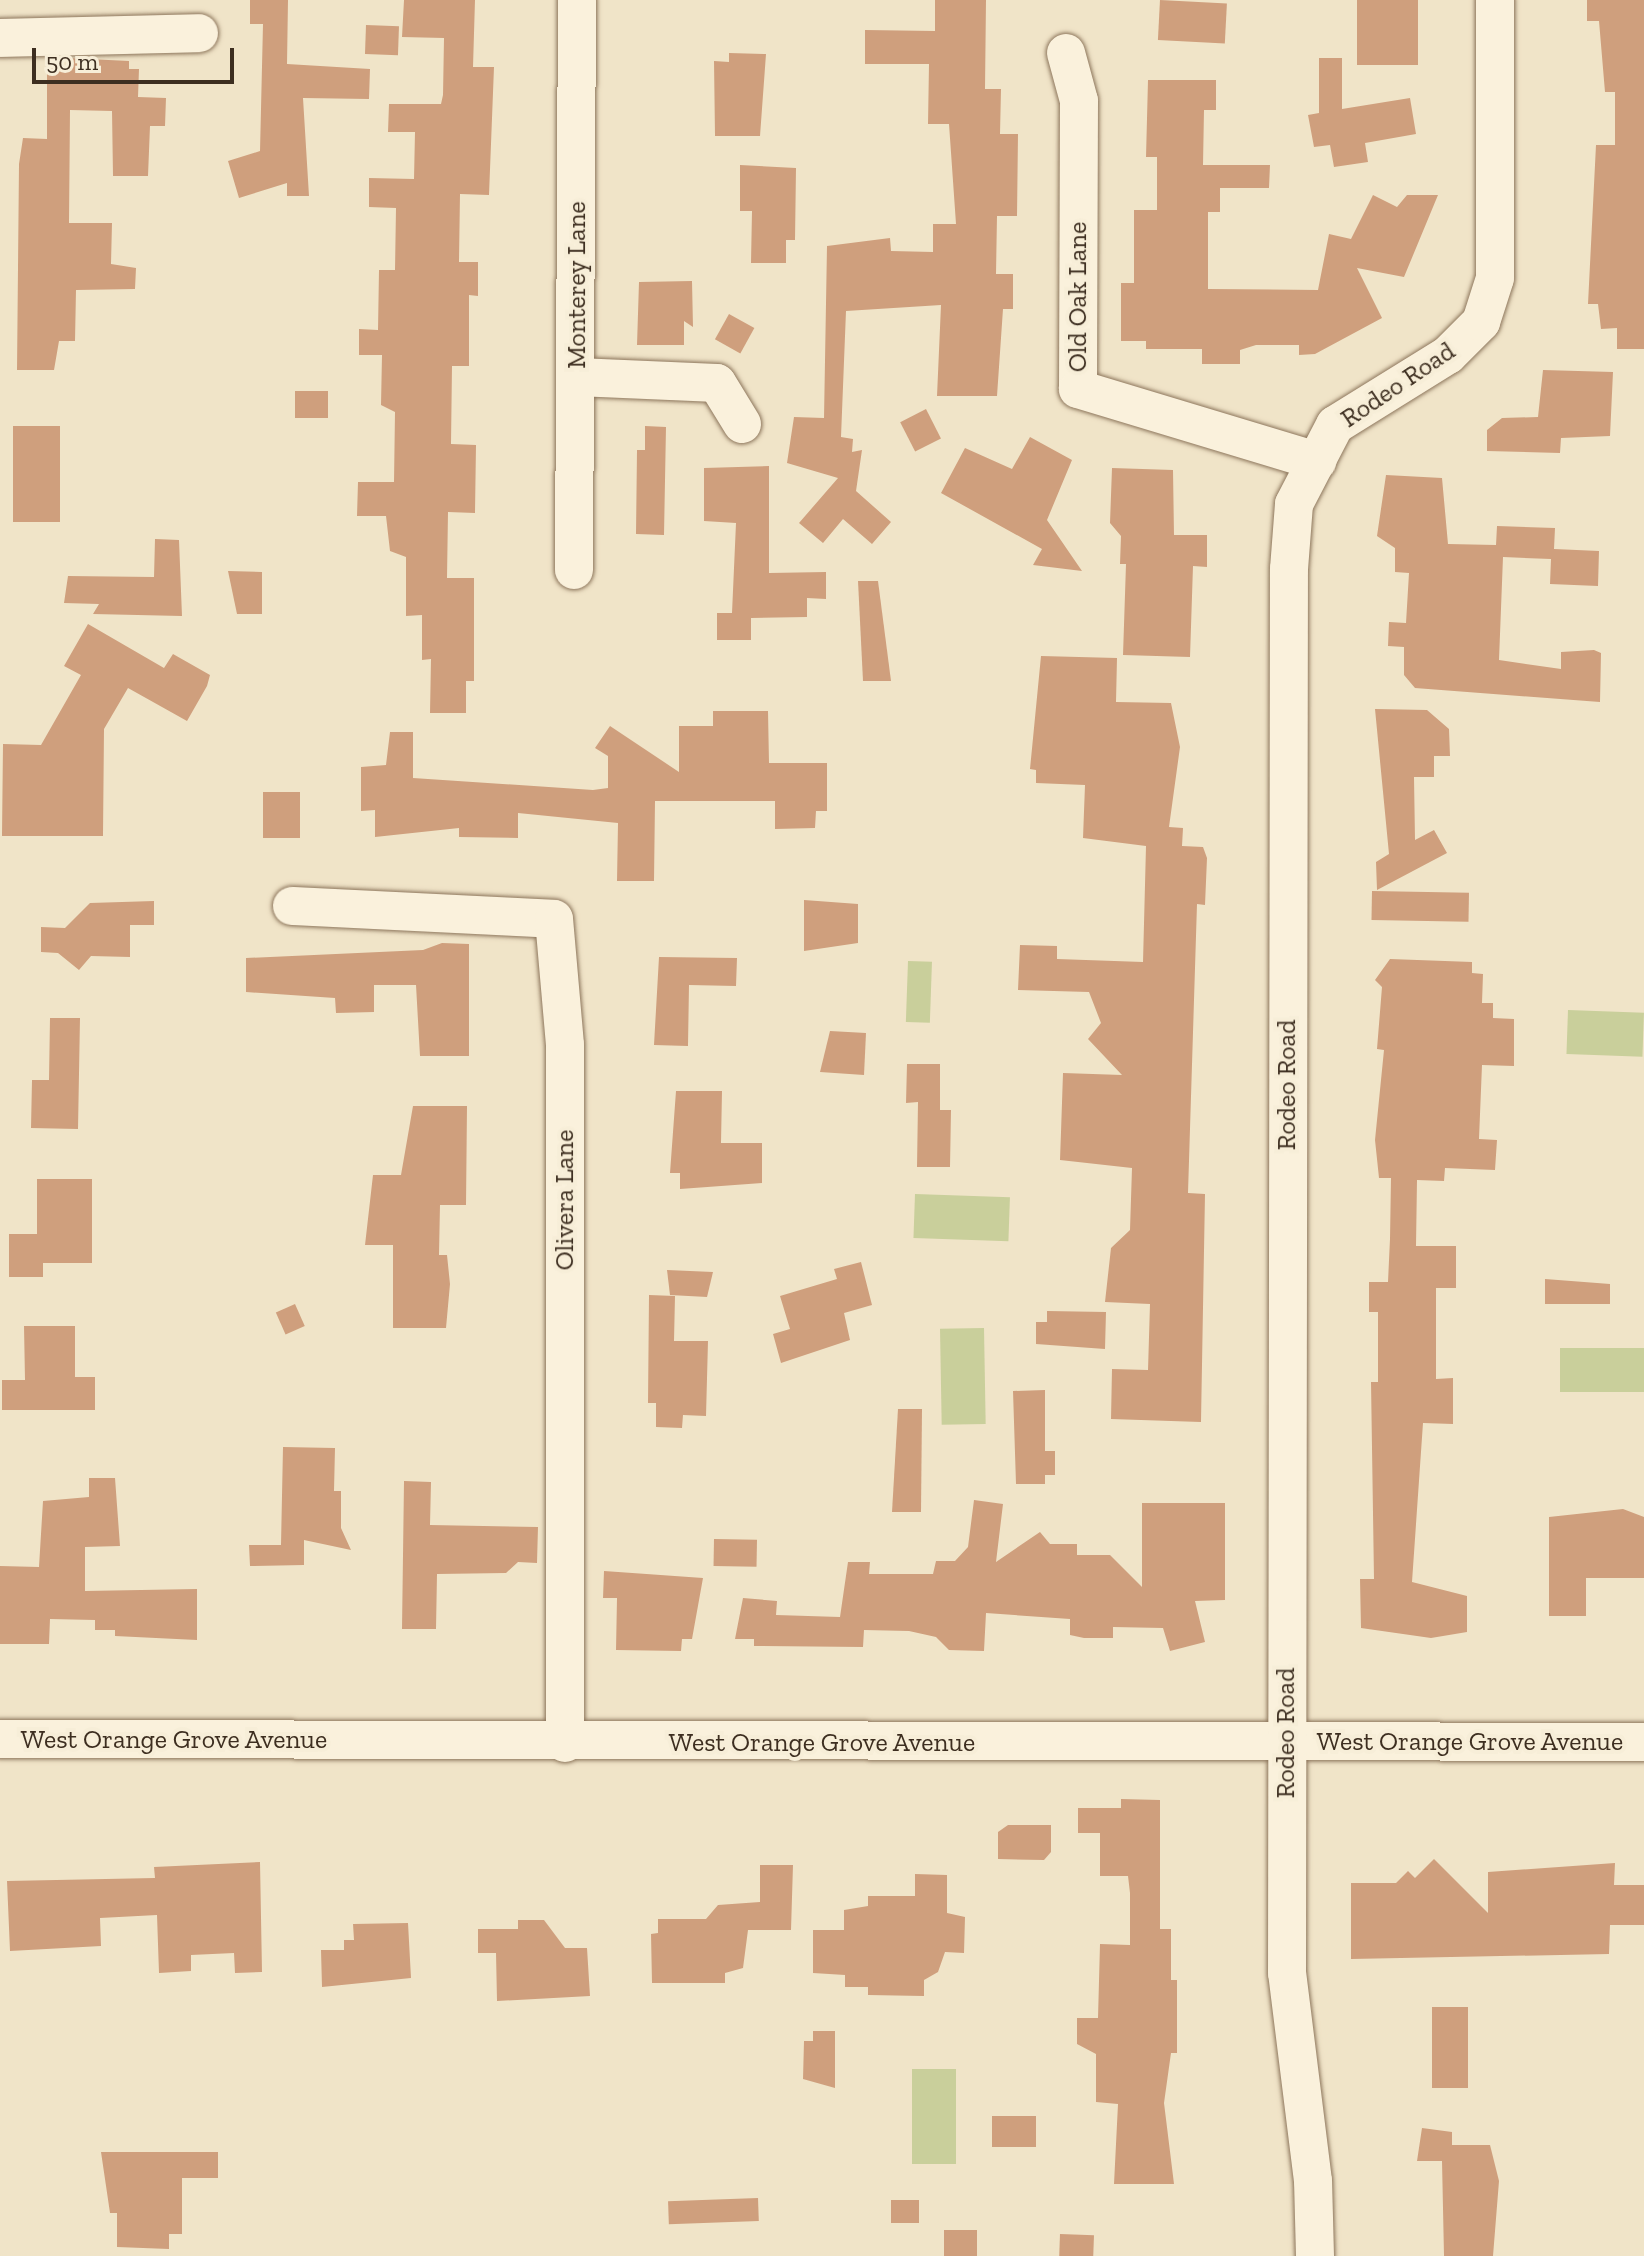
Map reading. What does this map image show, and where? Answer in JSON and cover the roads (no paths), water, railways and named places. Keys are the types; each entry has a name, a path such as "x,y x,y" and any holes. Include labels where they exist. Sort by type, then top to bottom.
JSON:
{"street":[{"name":"Monterey Lane","path":"574,570 577,0"},
{"name":"Rodeo Road","path":"1315,2256 1313,2181 1287,1973 1289,569 1294,504 1335,425 1448,355 1481,322 1495,278 1495,0"},
{"path":"0,38 199,33"},
{"name":"Old Oak Lane","path":"1066,53 1079,101 1078,389 1317,461"},
{"path":"577,377 717,383 742,424"},
{"name":"Olivera Lane","path":"292,906 554,919 565,1045 565,1743"},
{"name":"West Orange Grove Avenue","path":"0,1739 565,1743 1644,1742"}]}
